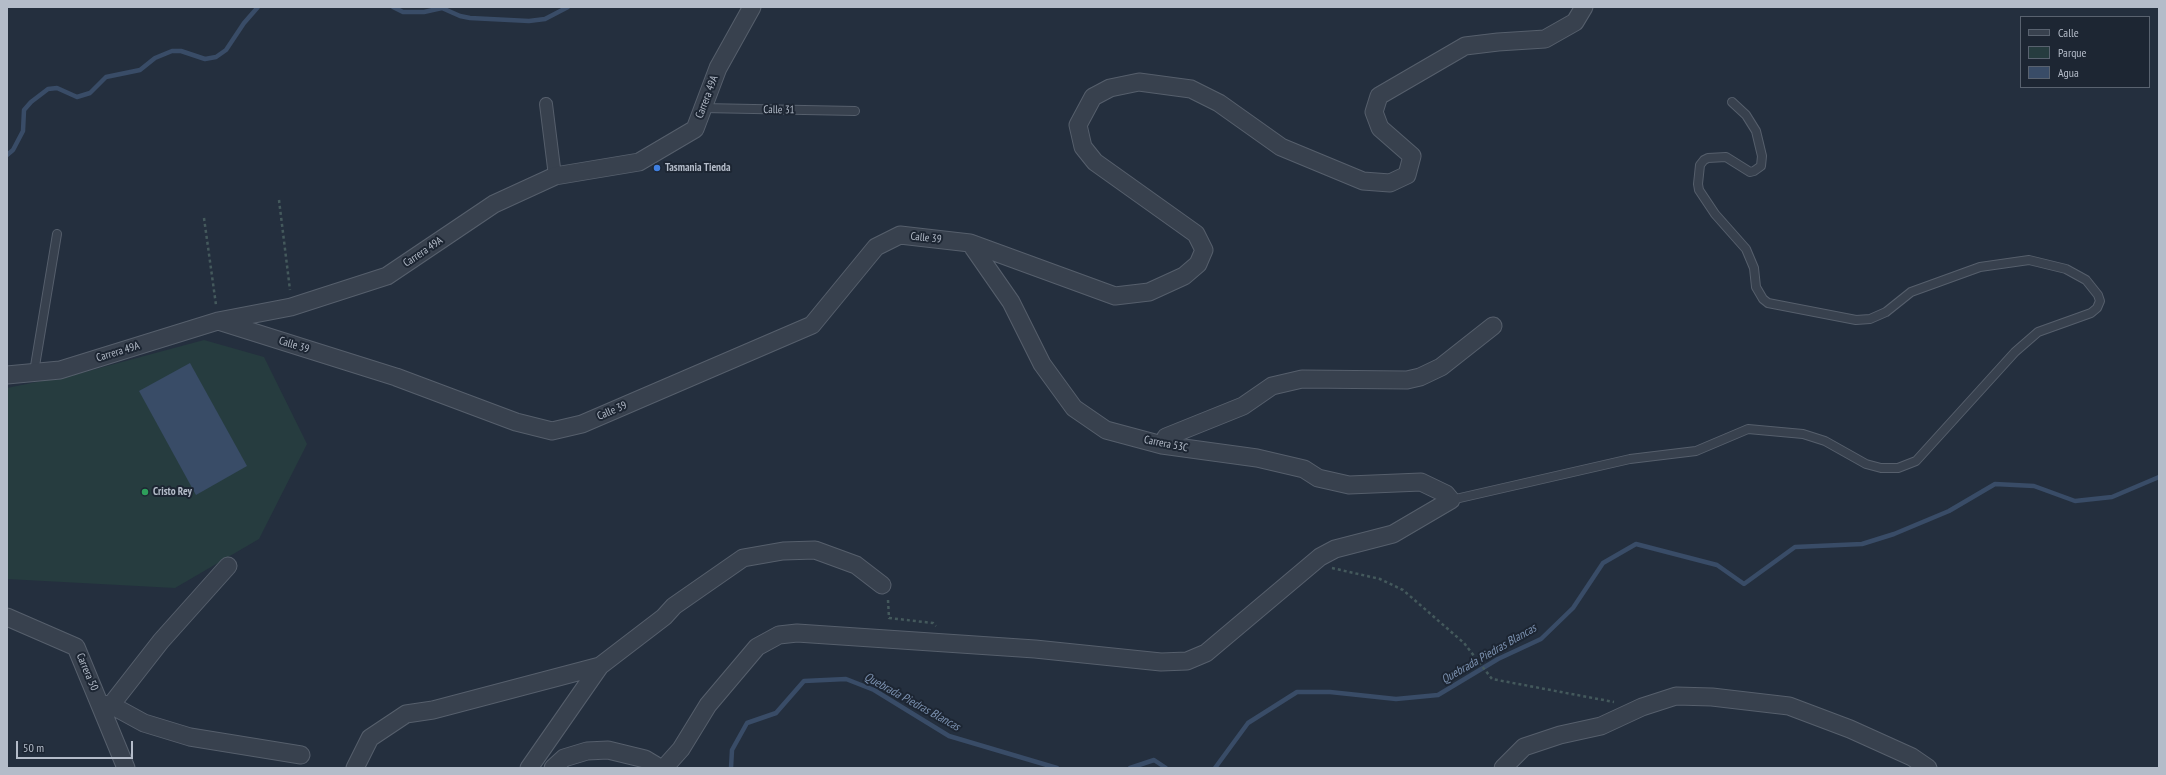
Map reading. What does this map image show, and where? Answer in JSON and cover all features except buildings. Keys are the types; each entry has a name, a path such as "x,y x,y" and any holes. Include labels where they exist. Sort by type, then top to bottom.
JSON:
{"street":[{"name":"Carrera 49A","path":"7,375 60,370 218,321 291,307 387,276 494,204 555,176 639,162 695,129 718,68 752,7"},
{"name":"Calle 39","path":"218,321 396,377 516,422 552,431 582,424 812,325 876,247 900,235 970,242 1115,296 1149,292 1184,276 1198,264 1204,250 1196,234 1094,162 1083,147 1078,125 1093,97 1110,88 1140,82 1191,89 1219,103 1280,147 1363,181 1390,183 1407,175 1412,156 1380,128 1374,112 1379,96 1466,46 1545,39 1575,22 1584,7"},
{"path":"546,104 555,176"},
{"name":"Carrera 53C","path":"970,242 1011,302 1042,364 1074,408 1106,430 1162,445 1257,458 1304,469 1318,478 1349,485 1421,482 1446,494 1451,500"},
{"path":"1162,445 1166,437 1243,406 1272,386 1302,379 1407,380 1420,377 1441,367 1493,326"},
{"path":"664,768 681,750 708,705 757,647 779,635 797,633 1036,649 1161,662 1187,661 1206,653 1320,557 1335,549 1393,534 1451,500"},
{"path":"529,768 600,666 664,617 674,606 743,558 784,551 815,550 856,564 882,585"},
{"path":"228,566 106,704 144,723 190,737 301,755"},
{"name":"Carrera 50","path":"7,617 76,647 106,704 126,768"},
{"path":"355,768 370,738 406,714 433,710 600,666"},
{"path":"1503,768 1524,746 1601,726 1642,707 1676,696 1712,697 1789,706 1850,729 1912,757 1928,768"},
{"path":"553,768 564,758 587,750 608,750 645,759 660,768"}],"lane":[{"path":"1451,500 1630,459 1696,451 1748,429 1803,434 1825,441 1866,464 1881,468 1898,468 1916,461 2015,352 2038,332 2091,313 2097,308 2100,301 2098,295 2086,280 2066,269 2028,260 1980,267 1911,292 1886,312 1870,319 1856,320 1768,303 1759,294 1756,287 1754,268 1746,249 1715,214 1699,190 1698,184 1700,165 1708,158 1726,157 1750,172 1754,171 1760,166 1762,156 1756,131 1746,115 1732,102"},
{"name":"Calle 31","path":"703,108 856,111"},
{"path":"34,372 57,234"}],"path":[{"path":"279,200 291,307"},
{"path":"204,218 218,321"},
{"path":"1320,557 1332,568 1380,579 1403,590 1464,643 1492,679 1551,692 1642,707"},
{"path":"882,585 888,602 889,618 933,623 951,644"}],"green space":[{"name":"Cristo Rey","path":"204,340 264,357 307,444 259,539 175,588 7,579 7,388 81,373"}],"water":[{"path":"190,363 247,466 196,495 139,391"}],"waterway":[{"path":"7,155 13,150 23,131 24,110 31,102 48,89 57,88 77,97 90,93 106,77 140,70 155,58 172,51 181,51 205,59 216,57 226,50 244,23 258,7"},
{"path":"393,7 403,12 424,12 442,8 460,16 470,18 529,21 545,19 568,7"},
{"name":"Quebrada Piedras Blancas","path":"1215,768 1248,723 1297,692 1330,692 1396,699 1438,695 1498,659 1541,639 1573,608 1603,563 1636,544 1717,565 1744,584 1795,547 1862,544 1894,534 1949,511 1995,484 2034,486 2075,501 2112,497 2159,477"},
{"name":"Quebrada Piedras Blancas","path":"731,768 732,750 747,723 776,713 804,681 846,679 874,690 949,736 1057,768"},
{"name":"Quebrada Piedras Blancas","path":"1130,768 1154,760 1166,768"}],"place":[{"name":"Tasmania Tienda","path":"657,168"},
{"name":"Cristo Rey","path":"145,492"}]}
